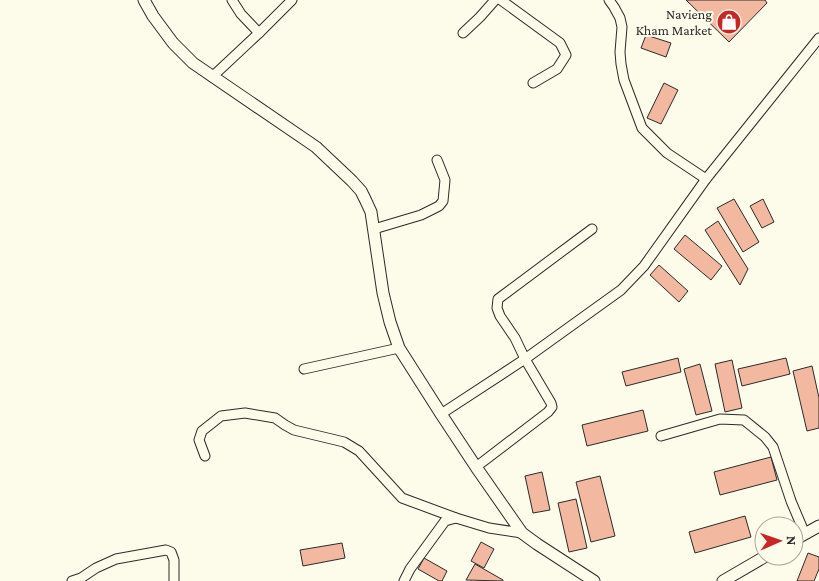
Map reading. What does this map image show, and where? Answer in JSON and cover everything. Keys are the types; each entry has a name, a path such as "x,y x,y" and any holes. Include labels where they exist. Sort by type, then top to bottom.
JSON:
{"street":[{"path":"144,0 173,43 193,63 316,147 361,191 371,212 383,293 399,348 476,467 522,533 594,581"},
{"path":"232,0 241,14 259,33"},
{"path":"212,77 292,0"},
{"path":"463,33 495,0"},
{"path":"501,0 560,44 566,55 556,69 533,83"},
{"path":"609,0 620,18 622,26 620,52 622,72 642,128 667,153 706,179"},
{"path":"441,414 525,359 621,290 644,266 706,179 819,38"},
{"path":"374,229 421,215 439,206 443,201 444,180 437,160"},
{"path":"476,467 552,407 515,338 500,316 497,308 498,299 592,229"},
{"path":"304,369 399,348"},
{"path":"205,456 199,440 202,431 221,416 245,413 275,418 294,430 344,442 360,451 402,498 489,528 522,533"},
{"path":"661,436 720,419 744,420 765,437 773,447 791,501 805,534 819,526"},
{"path":"404,581 410,569 445,521 456,518"},
{"path":"72,581 81,578 116,558 166,550 171,552 174,560 174,581"},
{"path":"722,581 754,563"}],"building":[{"name":"Navieng Kham Market","path":"686,0 765,0 767,3 729,42"},
{"path":"646,35 671,43 666,57 641,48"},
{"path":"664,83 678,90 661,124 647,118"},
{"path":"734,199 759,242 743,252 717,208"},
{"path":"763,199 774,222 762,228 750,206"},
{"path":"718,221 748,269 740,285 705,230"},
{"path":"685,235 722,266 711,280 674,249"},
{"path":"659,265 688,291 679,302 650,275"},
{"path":"678,358 681,372 626,386 622,372"},
{"path":"786,358 790,374 742,386 738,369"},
{"path":"732,360 742,408 725,412 715,364"},
{"path":"700,364 712,411 696,415 684,369"},
{"path":"812,366 819,398 819,428 807,431 793,371"},
{"path":"643,410 648,431 587,446 582,425"},
{"path":"771,457 777,480 720,495 714,472"},
{"path":"542,472 550,510 533,513 525,476"},
{"path":"600,476 615,536 591,542 576,482"},
{"path":"576,499 587,548 569,552 558,503"},
{"path":"745,516 751,537 695,553 689,532"},
{"path":"481,542 494,549 484,568 471,561"},
{"path":"342,543 345,558 303,566 300,550"},
{"path":"808,553 819,557 819,569 814,581 797,581"},
{"path":"424,558 447,571 442,581 418,569"},
{"path":"475,564 503,580 503,581 466,580"}],"place":[{"name":"Navieng Kham Market","path":"729,22"}]}
